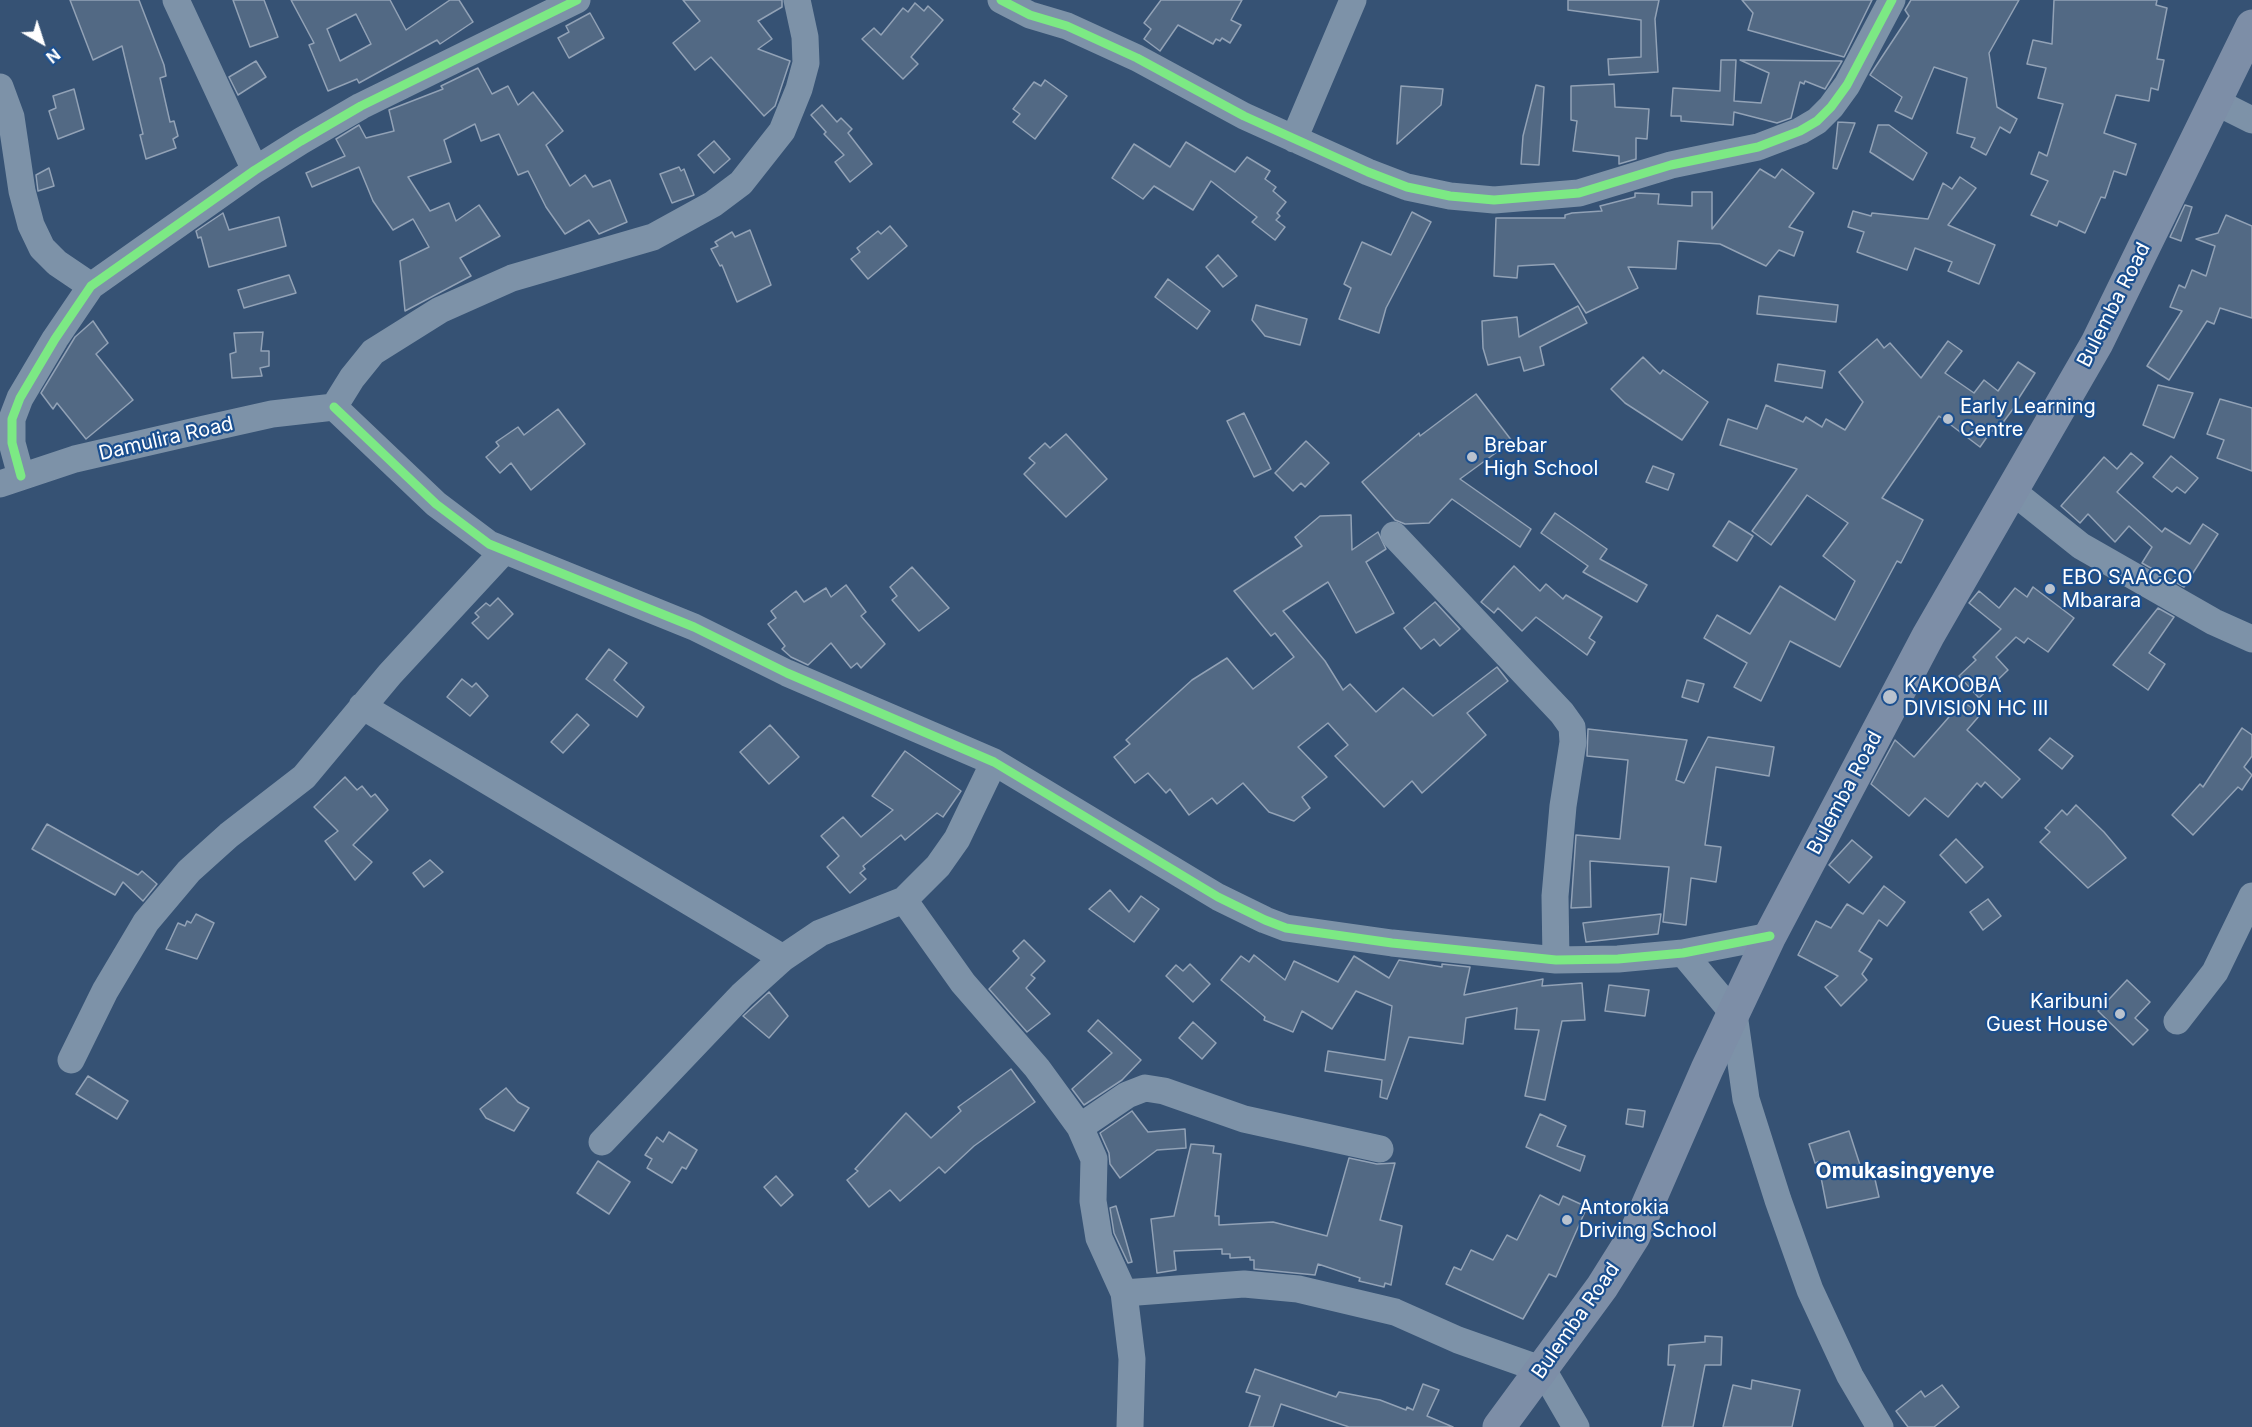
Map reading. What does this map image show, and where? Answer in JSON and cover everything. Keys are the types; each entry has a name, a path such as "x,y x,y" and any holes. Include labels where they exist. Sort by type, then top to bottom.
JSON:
{"main road":[{"name":"Bulemba Road","path":"1499,1427 1602,1287 1634,1236 1770,936 1928,636 2097,343 2252,26"}],"street":[{"path":"176,0 255,170"},
{"path":"10,480 12,419 20,398 55,339 91,286 255,170 361,106 538,8 577,0"},
{"path":"796,0 805,37 806,63 799,89 782,131 741,183 705,208 653,237 512,278 440,310 373,352 352,378 334,407 469,532 503,552 607,590 814,685 994,762 1218,897 1286,928 1392,943 1556,960 1618,959 1683,952 1770,936"},
{"path":"1001,0 1030,15 1067,26 1137,58 1244,116 1407,188 1450,196 1494,200 1579,193 1671,165 1758,147 1808,126 1831,107 1847,85 1892,0"},
{"path":"1294,139 1353,0"},
{"path":"0,87 11,117 22,191 31,225 42,248 57,263 91,286"},
{"path":"2214,101 2252,120"},
{"name":"Damulira Road","path":"10,480 75,459 272,414 334,407"},
{"path":"2011,490 2081,546 2214,622 2252,639"},
{"path":"1394,535 1562,713 1572,727 1573,742 1563,806 1555,896 1556,960"},
{"path":"71,1060 105,991 146,922 189,871 229,835 304,777 362,706 503,552"},
{"path":"362,706 783,958"},
{"path":"602,1142 742,995 783,958 820,933 904,900 938,866 957,839 994,762"},
{"path":"2177,1021 2215,972 2252,896"},
{"path":"904,900 963,983 1037,1068 1080,1127 1094,1159 1093,1201 1099,1238 1124,1293 1132,1359 1130,1427"},
{"path":"1683,952 1734,1014 1746,1099 1778,1200 1810,1290 1850,1376 1880,1427"},
{"path":"1080,1127 1127,1095 1145,1088 1164,1091 1244,1119 1380,1149"},
{"path":"1124,1293 1244,1284 1298,1289 1395,1312 1458,1340 1543,1370 1576,1427"}],"building":[{"path":"70,0 139,0 164,65 166,76 160,78 170,122 174,121 178,136 173,139 176,148 146,159 140,135 143,134 122,46 93,60"},
{"path":"233,0 264,0 278,37 250,47"},
{"path":"291,0 390,0 406,30 450,0 459,0 473,22 440,44 437,40 359,83 357,79 328,91 309,45 314,43","holes":["356,14 371,44 340,61 327,29"]},
{"path":"683,0 782,0 782,7 758,21 772,39 758,49 790,61 775,106 764,116 711,57 695,70 673,43 700,21"},
{"path":"1161,0 1242,0 1231,20 1241,25 1230,43 1222,38 1220,41 1216,39 1213,44 1178,25 1160,51 1144,39 1151,29 1144,23"},
{"path":"1568,0 1659,0 1655,19 1658,72 1609,75 1608,59 1641,57 1641,20 1568,10"},
{"path":"1742,0 1872,0 1844,57 1748,30 1753,13"},
{"path":"1911,0 2019,0 1989,53 1997,107 2017,119 2010,133 2000,127 1986,155 1971,147 1975,138 1957,133 1967,78 1934,67 1912,119 1895,111 1902,97 1870,75 1909,16 1905,10"},
{"path":"2054,0 2157,0 2156,5 2167,8 2157,59 2164,60 2158,90 2151,88 2149,101 2116,95 2104,133 2136,144 2126,175 2114,171 2105,198 2101,197 2085,233 2059,221 2057,226 2031,215 2048,181 2031,174 2039,152 2047,156 2063,104 2038,98 2046,68 2027,64 2033,40 2052,44"},
{"path":"915,3 924,11 928,6 943,20 911,57 918,64 903,79 862,39 874,28 881,35 903,8 908,12"},
{"path":"590,13 604,38 569,58 558,38 569,32 566,26"},
{"path":"1721,60 1736,60 1734,101 1761,103 1769,73 1740,60 1842,61 1825,89 1805,81 1804,84 1800,82 1791,118 1777,123 1734,112 1733,125 1681,121 1681,116 1671,116 1673,88 1720,91"},
{"path":"256,61 266,77 238,95 229,77"},
{"path":"478,68 492,94 508,86 518,105 533,92 563,131 546,145 570,186 585,175 593,187 610,180 627,222 599,234 589,220 565,234 546,207 528,171 518,175 499,134 481,141 475,124 444,140 451,162 408,177 430,211 449,203 456,221 479,205 500,236 460,258 471,276 405,311 400,261 429,247 413,219 393,230 373,201 359,167 312,187 306,173 345,156 336,139 359,125 366,138 394,131 389,110 443,89 441,86"},
{"path":"1045,80 1067,96 1035,139 1013,122 1020,114 1013,109 1034,82 1041,86"},
{"path":"1614,84 1615,107 1649,109 1647,139 1636,138 1636,159 1619,164 1619,156 1573,151 1577,121 1571,120 1571,86"},
{"path":"1536,85 1544,87 1539,165 1521,164 1523,136"},
{"path":"1401,86 1443,89 1441,105 1397,144"},
{"path":"74,89 84,129 58,139 49,111 56,108 53,96"},
{"path":"822,105 837,122 841,118 852,129 848,133 872,164 850,182 835,162 844,155 824,134 826,132 811,115"},
{"path":"1838,122 1855,123 1837,169 1833,168"},
{"path":"1878,125 1889,125 1927,153 1913,180 1870,152"},
{"path":"714,141 730,159 714,173 698,155"},
{"path":"1186,142 1235,172 1247,157 1270,171 1265,179 1276,187 1273,191 1286,202 1277,213 1280,216 1276,220 1285,227 1275,240 1252,222 1257,217 1211,181 1193,210 1154,186 1143,199 1112,178 1134,144 1170,167"},
{"path":"679,167 681,171 684,169 694,195 672,203 660,174"},
{"path":"49,168 54,186 38,191 36,175"},
{"path":"1760,169 1775,178 1782,169 1814,193 1789,227 1803,232 1794,256 1779,250 1766,266 1720,244 1678,241 1676,269 1628,267 1638,288 1586,313 1554,264 1518,266 1517,278 1494,276 1496,218 1565,218 1565,215 1572,213 1602,211 1600,206 1635,197 1635,193 1659,194 1658,204 1692,206 1692,192 1712,192 1712,229"},
{"path":"1960,177 1976,188 1948,225 1995,245 1979,284 1948,271 1952,262 1915,248 1907,270 1857,252 1864,232 1848,227 1853,211 1871,216 1872,213 1928,219 1943,183 1952,189"},
{"path":"2185,205 2192,207 2181,241 2170,237"},
{"path":"1412,212 1431,222 1386,308 1379,333 1339,319 1351,288 1344,284 1362,242 1391,255"},
{"path":"223,213 229,230 279,217 286,246 209,267 201,237 198,238 196,231"},
{"path":"2226,215 2252,226 2252,318 2220,308 2214,324 2207,321 2169,380 2147,366 2182,311 2170,307 2179,285 2185,288 2192,270 2206,276 2215,246 2196,239 2218,233"},
{"path":"890,226 907,246 868,279 851,259 860,252 857,248 878,231 881,234"},
{"path":"750,230 771,285 737,302 722,265 720,266 711,249 718,246 715,242 732,232 735,237"},
{"path":"1218,255 1237,276 1223,287 1206,267"},
{"path":"289,275 296,293 244,308 238,290"},
{"path":"1168,279 1210,311 1197,329 1155,297"},
{"path":"1759,296 1838,305 1836,322 1757,314"},
{"path":"1256,305 1307,319 1300,345 1265,336 1252,320"},
{"path":"1578,306 1587,323 1540,347 1544,365 1524,371 1520,357 1488,365 1483,348 1482,321 1517,317 1519,337"},
{"path":"93,321 108,343 96,354 133,400 86,439 57,403 53,409 41,393 75,337"},
{"path":"263,332 261,351 269,351 269,366 260,368 262,376 232,378 230,354 236,352 234,333"},
{"path":"1877,339 1884,348 1890,343 1921,378 1948,341 1962,351 1945,373 1974,393 1984,380 1998,391 2018,362 2035,373 2016,405 1995,433 1992,430 1980,447 1939,416 1882,498 1923,520 1901,563 1897,561 1840,667 1790,641 1761,701 1734,687 1747,663 1704,638 1717,615 1750,634 1780,586 1835,620 1855,581 1823,556 1848,523 1807,495 1771,545 1752,531 1797,469 1720,445 1728,419 1757,429 1766,405 1803,422 1806,417 1822,427 1826,419 1845,430 1863,402 1839,372"},
{"path":"1643,357 1660,374 1663,370 1708,402 1682,440 1625,403 1611,389"},
{"path":"1778,364 1825,371 1822,388 1775,381"},
{"path":"2158,385 2193,393 2174,438 2143,425"},
{"path":"1476,394 1512,441 1460,479 1531,529 1520,547 1452,499 1429,523 1405,524 1395,520 1362,482 1419,433 1420,436"},
{"path":"2220,399 2252,408 2252,471 2217,458 2224,440 2207,434"},
{"path":"558,409 585,444 531,490 511,463 500,473 486,457 499,446 496,442 518,427 524,435"},
{"path":"1244,413 1271,469 1254,477 1227,421"},
{"path":"1066,434 1107,479 1066,517 1024,474 1035,463 1029,458 1045,443 1050,448"},
{"path":"1306,441 1329,463 1305,487 1301,483 1293,491 1275,473"},
{"path":"2131,453 2143,463 2117,492 2162,532 2165,528 2190,544 2203,524 2218,534 2184,587 2142,563 2152,547 2129,526 2115,542 2088,514 2080,523 2061,506 2104,457 2117,469"},
{"path":"2171,456 2198,478 2185,493 2177,487 2172,492 2153,477"},
{"path":"1653,466 1674,474 1668,490 1646,482"},
{"path":"1555,513 1607,549 1600,559 1647,585 1637,602 1583,572 1588,566 1541,533"},
{"path":"1351,515 1352,550 1378,532 1386,549 1366,562 1394,613 1356,633 1328,582 1283,611 1325,661 1343,690 1350,684 1376,712 1403,688 1433,716 1497,667 1508,681 1467,713 1486,735 1422,793 1412,781 1384,807 1335,756 1348,745 1328,723 1298,747 1327,777 1302,797 1310,808 1294,821 1269,812 1243,783 1217,804 1212,798 1189,815 1170,789 1166,793 1148,773 1135,783 1114,757 1130,744 1126,740 1192,680 1227,658 1253,689 1294,657 1275,633 1271,636 1234,591 1302,546 1295,537 1320,516"},
{"path":"1729,521 1753,536 1737,561 1713,546"},
{"path":"1514,566 1540,591 1546,584 1563,599 1566,595 1602,617 1589,638 1595,642 1587,655 1536,617 1522,631 1498,608 1494,613 1481,602"},
{"path":"912,567 949,608 919,631 892,600 897,596 890,587"},
{"path":"846,585 866,612 861,616 885,644 861,668 857,663 851,668 831,643 808,665 791,657 782,649 785,646 768,624 776,618 771,611 796,591 804,602 826,588 831,597"},
{"path":"2033,587 2074,618 2048,652 2028,638 2024,643 2016,637 1996,657 2008,670 1979,698 1959,676 1976,660 1973,657 2001,629 1969,603 1979,591 1999,608 2015,588 2027,597"},
{"path":"498,598 513,614 488,639 472,623 479,617 475,613 486,603 490,606"},
{"path":"1435,602 1460,629 1440,646 1434,639 1421,649 1404,628"},
{"path":"2158,608 2174,617 2149,653 2165,664 2148,690 2113,665"},
{"path":"609,649 627,663 614,680 644,707 637,717 586,679"},
{"path":"462,679 472,687 476,683 488,696 470,716 447,697"},
{"path":"1687,680 1704,684 1698,702 1682,697"},
{"path":"1963,701 1980,715 1967,730 2020,779 2002,798 1985,782 1981,787 1977,783 1948,817 1925,798 1909,816 1871,784 1895,740 1914,757"},
{"path":"577,714 589,725 563,753 551,742"},
{"path":"770,725 799,757 769,784 740,752"},
{"path":"2242,728 2252,735 2252,756 2244,767 2252,775 2242,790 2238,787 2193,835 2172,815 2200,784 2203,787"},
{"path":"1588,729 1687,740 1676,780 1684,783 1708,737 1774,747 1769,776 1716,767 1705,845 1721,847 1716,882 1691,878 1686,925 1663,922 1669,867 1590,861 1591,907 1571,908 1576,835 1620,839 1628,760 1587,756"},
{"path":"2050,738 2073,756 2062,769 2039,750"},
{"path":"905,751 961,791 943,817 937,813 905,840 901,835 863,866 865,869 860,873 866,879 850,893 827,867 839,856 821,836 843,817 861,837 893,810 872,796"},
{"path":"345,777 357,790 362,786 371,797 375,794 388,810 353,845 372,862 355,880 325,841 338,831 314,807"},
{"path":"2076,805 2104,832 2126,858 2088,888 2040,842 2050,832 2045,828 2062,810 2067,815"},
{"path":"47,824 138,875 142,871 157,884 143,901 123,882 115,895 32,849"},
{"path":"1956,839 1983,867 1966,883 1940,855"},
{"path":"1852,840 1872,857 1849,883 1829,865"},
{"path":"430,860 443,872 424,887 413,873"},
{"path":"1884,886 1905,902 1887,926 1879,920 1859,951 1872,959 1862,974 1867,980 1841,1006 1825,987 1838,976 1798,955 1816,921 1831,928 1847,904 1863,914"},
{"path":"1110,890 1129,912 1141,896 1159,909 1134,942 1089,909"},
{"path":"1988,899 2001,916 1983,930 1970,912"},
{"path":"196,914 214,923 197,959 166,949 178,923 185,926 187,921 191,923"},
{"path":"1661,914 1658,934 1586,942 1583,923"},
{"path":"1024,940 1045,961 1031,975 1035,978 1026,988 1050,1014 1027,1032 989,989 1019,958 1013,951"},
{"path":"1254,955 1285,980 1294,961 1338,982 1354,956 1389,978 1399,960 1442,967 1442,964 1470,967 1464,995 1543,979 1542,986 1582,983 1585,1020 1562,1021 1545,1100 1525,1096 1539,1030 1515,1029 1517,1008 1466,1018 1463,1044 1409,1037 1387,1099 1380,1097 1382,1080 1325,1071 1328,1051 1385,1060 1392,1006 1356,991 1332,1029 1302,1011 1293,1032 1264,1020 1265,1017 1221,980 1241,956 1249,962"},
{"path":"1190,964 1210,984 1193,1002 1166,976 1176,965 1183,971"},
{"name":"Karibuni Guest House","path":"2127,980 2150,1002 2135,1018 2148,1030 2133,1045 2098,1011"},
{"path":"1609,985 1649,990 1645,1016 1605,1011"},
{"path":"769,992 788,1016 769,1038 743,1016"},
{"path":"1098,1020 1141,1060 1122,1080 1084,1105 1072,1089 1112,1053 1088,1031"},
{"path":"1193,1022 1216,1043 1202,1059 1179,1038"},
{"path":"1011,1069 1035,1102 974,1146 945,1173 939,1167 900,1201 890,1190 869,1207 847,1180 858,1171 855,1169 906,1113 931,1138 961,1111 958,1107"},
{"path":"88,1076 128,1101 117,1119 76,1094"},
{"path":"506,1088 518,1102 529,1108 514,1131 486,1118 480,1109"},
{"path":"1628,1109 1645,1111 1643,1127 1626,1124"},
{"path":"1132,1111 1148,1132 1185,1129 1186,1148 1157,1150 1120,1178 1110,1164 1109,1153 1100,1133"},
{"path":"1540,1114 1566,1126 1557,1146 1585,1156 1580,1171 1526,1147"},
{"path":"1849,1131 1861,1168 1872,1166 1879,1197 1827,1208 1818,1162 1815,1163 1809,1144"},
{"path":"669,1132 697,1150 686,1169 682,1167 672,1183 647,1168 652,1159 645,1155 657,1137 663,1142"},
{"path":"1191,1144 1214,1146 1213,1153 1221,1154 1215,1216 1219,1216 1219,1225 1273,1222 1327,1236 1349,1158 1377,1164 1395,1163 1380,1220 1402,1226 1391,1285 1385,1283 1384,1287 1359,1281 1360,1278 1318,1264 1315,1275 1254,1269 1254,1260 1250,1260 1250,1257 1230,1258 1230,1254 1222,1254 1222,1249 1174,1251 1176,1270 1157,1273 1151,1219 1174,1216"},
{"path":"598,1161 630,1182 609,1214 577,1193"},
{"path":"776,1176 793,1195 781,1206 764,1187"},
{"path":"1540,1195 1559,1205 1563,1196 1587,1207 1556,1277 1549,1274 1523,1319 1446,1284 1454,1267 1461,1270 1471,1250 1493,1260 1507,1235 1517,1240"},
{"path":"1116,1206 1132,1262 1128,1263 1114,1233 1110,1208"},
{"path":"1705,1336 1722,1337 1721,1365 1705,1365 1693,1427 1662,1427 1675,1365 1668,1365 1669,1345 1705,1342"},
{"path":"1255,1369 1336,1397 1339,1392 1380,1400 1406,1410 1407,1407 1413,1410 1423,1384 1439,1390 1427,1416 1453,1427 1349,1427 1281,1404 1273,1427 1249,1427 1260,1396 1246,1392"},
{"path":"1752,1380 1800,1390 1792,1427 1723,1427 1733,1385 1751,1389"},
{"path":"1942,1385 1959,1407 1934,1427 1908,1427 1896,1411 1921,1391 1925,1397"}],"cycle path":[{"path":"21,476 12,443 12,419 20,398 55,339 91,286 255,170 301,141 361,106 577,0"},
{"path":"1001,0 1030,15 1067,26 1137,58 1244,116 1368,172 1407,187 1450,196 1494,200 1579,193 1671,165 1758,147 1800,131 1817,121 1847,85 1892,0"},
{"path":"334,407 436,504 489,544 694,627 787,673 994,762 1218,897 1286,928 1392,943 1556,960 1618,959 1683,953 1770,936"}],"place":[{"name":"Early Learning Centre","path":"1948,419"},
{"name":"Brebar High School","path":"1472,457"},
{"name":"EBO SAACCO Mbarara","path":"2050,589"},
{"name":"KAKOOBA DIVISION HC III","path":"1890,697"},
{"name":"Karibuni Guest House","path":"2120,1014"},
{"name":"Antorokia Driving School","path":"1567,1220"}],"district":[{"name":"Omukasingyenye","path":"1905,1172"}]}
